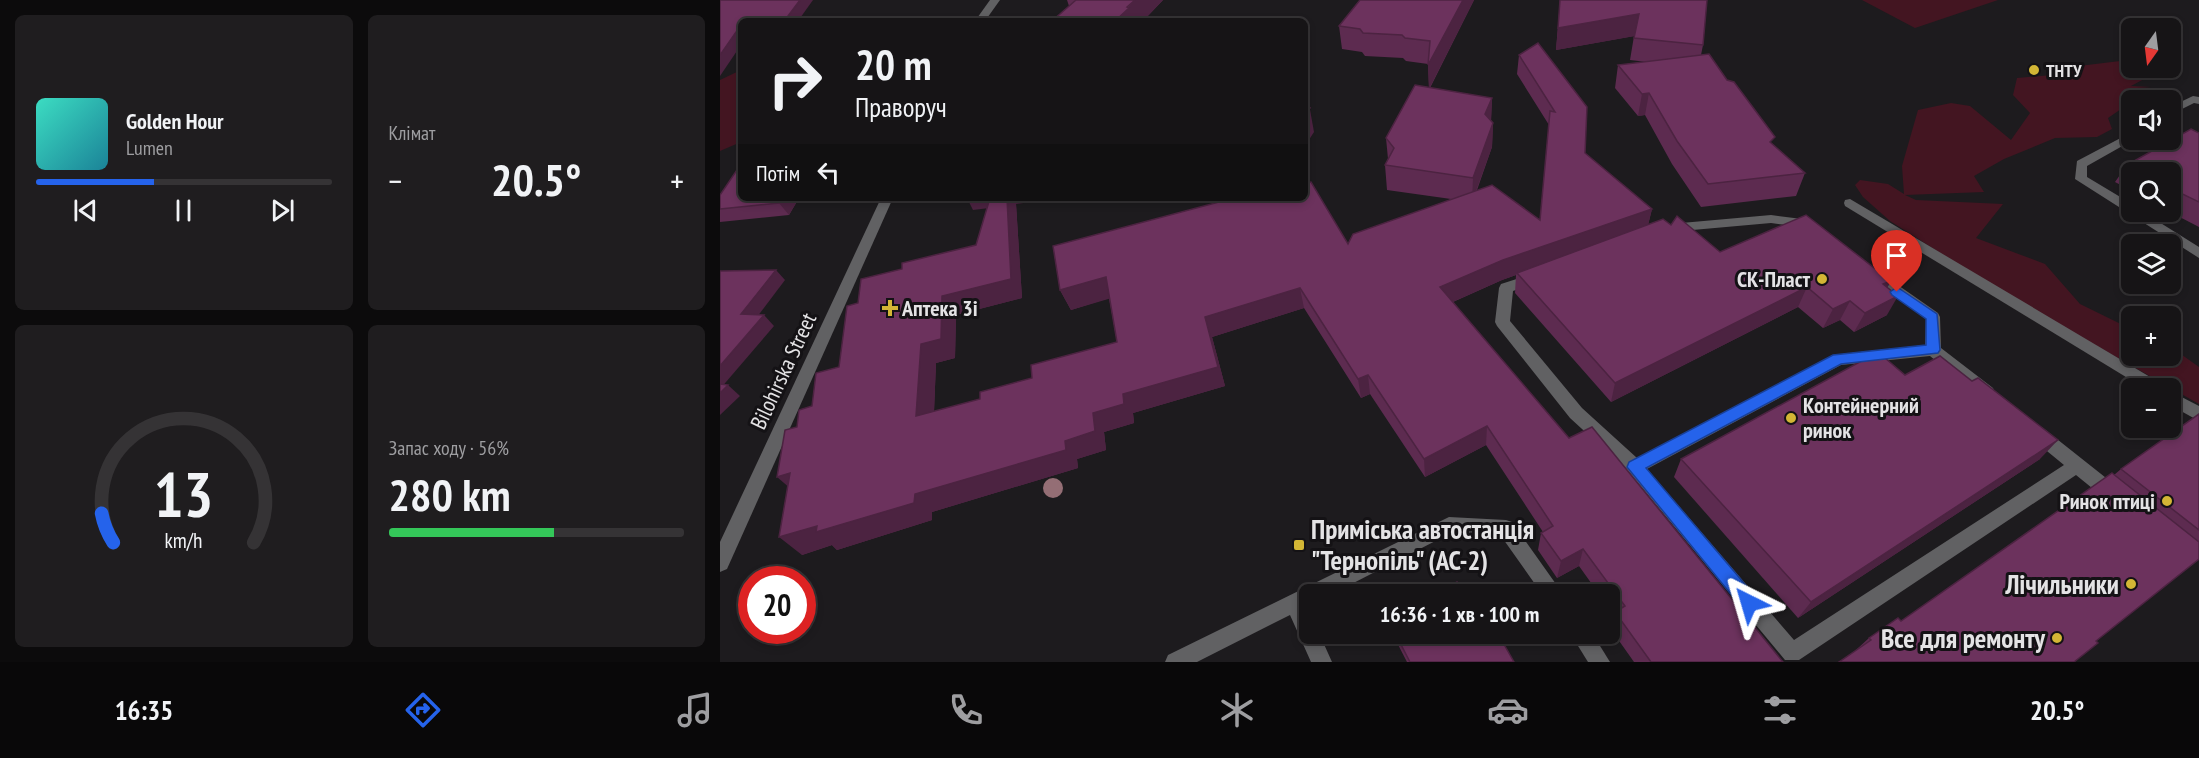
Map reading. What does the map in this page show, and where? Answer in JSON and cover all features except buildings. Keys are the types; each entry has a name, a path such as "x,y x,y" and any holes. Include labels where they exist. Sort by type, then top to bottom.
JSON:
{"street":[{"path":"982,18 995,0"},
{"path":"2181,106 2193,99 2199,101"},
{"path":"2121,141 2081,164 2081,179 2121,204"},
{"name":"Bilohirska Street","path":"720,563 886,201"},
{"path":"1850,203 2139,378"},
{"path":"1656,232 1667,228 1771,219 1811,224 1819,231"},
{"path":"2150,222 2199,253"},
{"path":"1862,265 1933,317 1933,350"},
{"path":"1549,272 1506,288 1502,322 1576,413 1635,467 1792,653 2077,465"},
{"path":"1635,467 1838,359 1933,350 2005,407"},
{"path":"2181,403 2199,414"},
{"path":"2023,422 2126,505"},
{"path":"1331,584 1449,525 1506,528 1546,584"},
{"path":"1175,662 1299,600"},
{"path":"1317,644 1322,662"},
{"path":"1588,644 1600,662"}],"shaded area":[{"path":"1862,0 1998,0 1915,28"},
{"path":"2121,61 2121,78 2144,78 2131,86 2151,87 2121,90 2121,109 2108,118 2112,129 2097,137 2055,138 2004,159 1974,176 1984,192 1905,195 1916,200 2003,204 1976,238 2045,264 2080,304 2121,324 2121,360 2005,294 1890,221 1863,197 1855,185 1860,180 1888,184 1904,194 1902,166 1918,110 1951,103 1970,106 2011,140 2030,113 2013,95 2017,78 2053,75 2079,66"},
{"path":"738,71 738,143 720,151 720,80"},
{"path":"2181,354 2199,367 2199,404 2181,394 2181,378 2153,378 2132,366 2181,366"}],"place":[{"name":"ТНТУ","path":"2034,70"},
{"name":"СК-Пласт","path":"1822,279"},
{"name":"Аптека 3і","path":"890,308"},
{"name":"Контейнерний ринок","path":"1791,418"},
{"name":"Ринок птиці","path":"2167,501"},
{"name":"Приміська автостанція \"Тернопіль\" (АС-2)","path":"1299,545"},
{"name":"Лічильники","path":"2131,584"},
{"name":"Все для ремонту","path":"2057,638"}],"route":[{"path":"1749,603 1635,467 1838,359 1933,350 1933,317 1897,292"}]}
